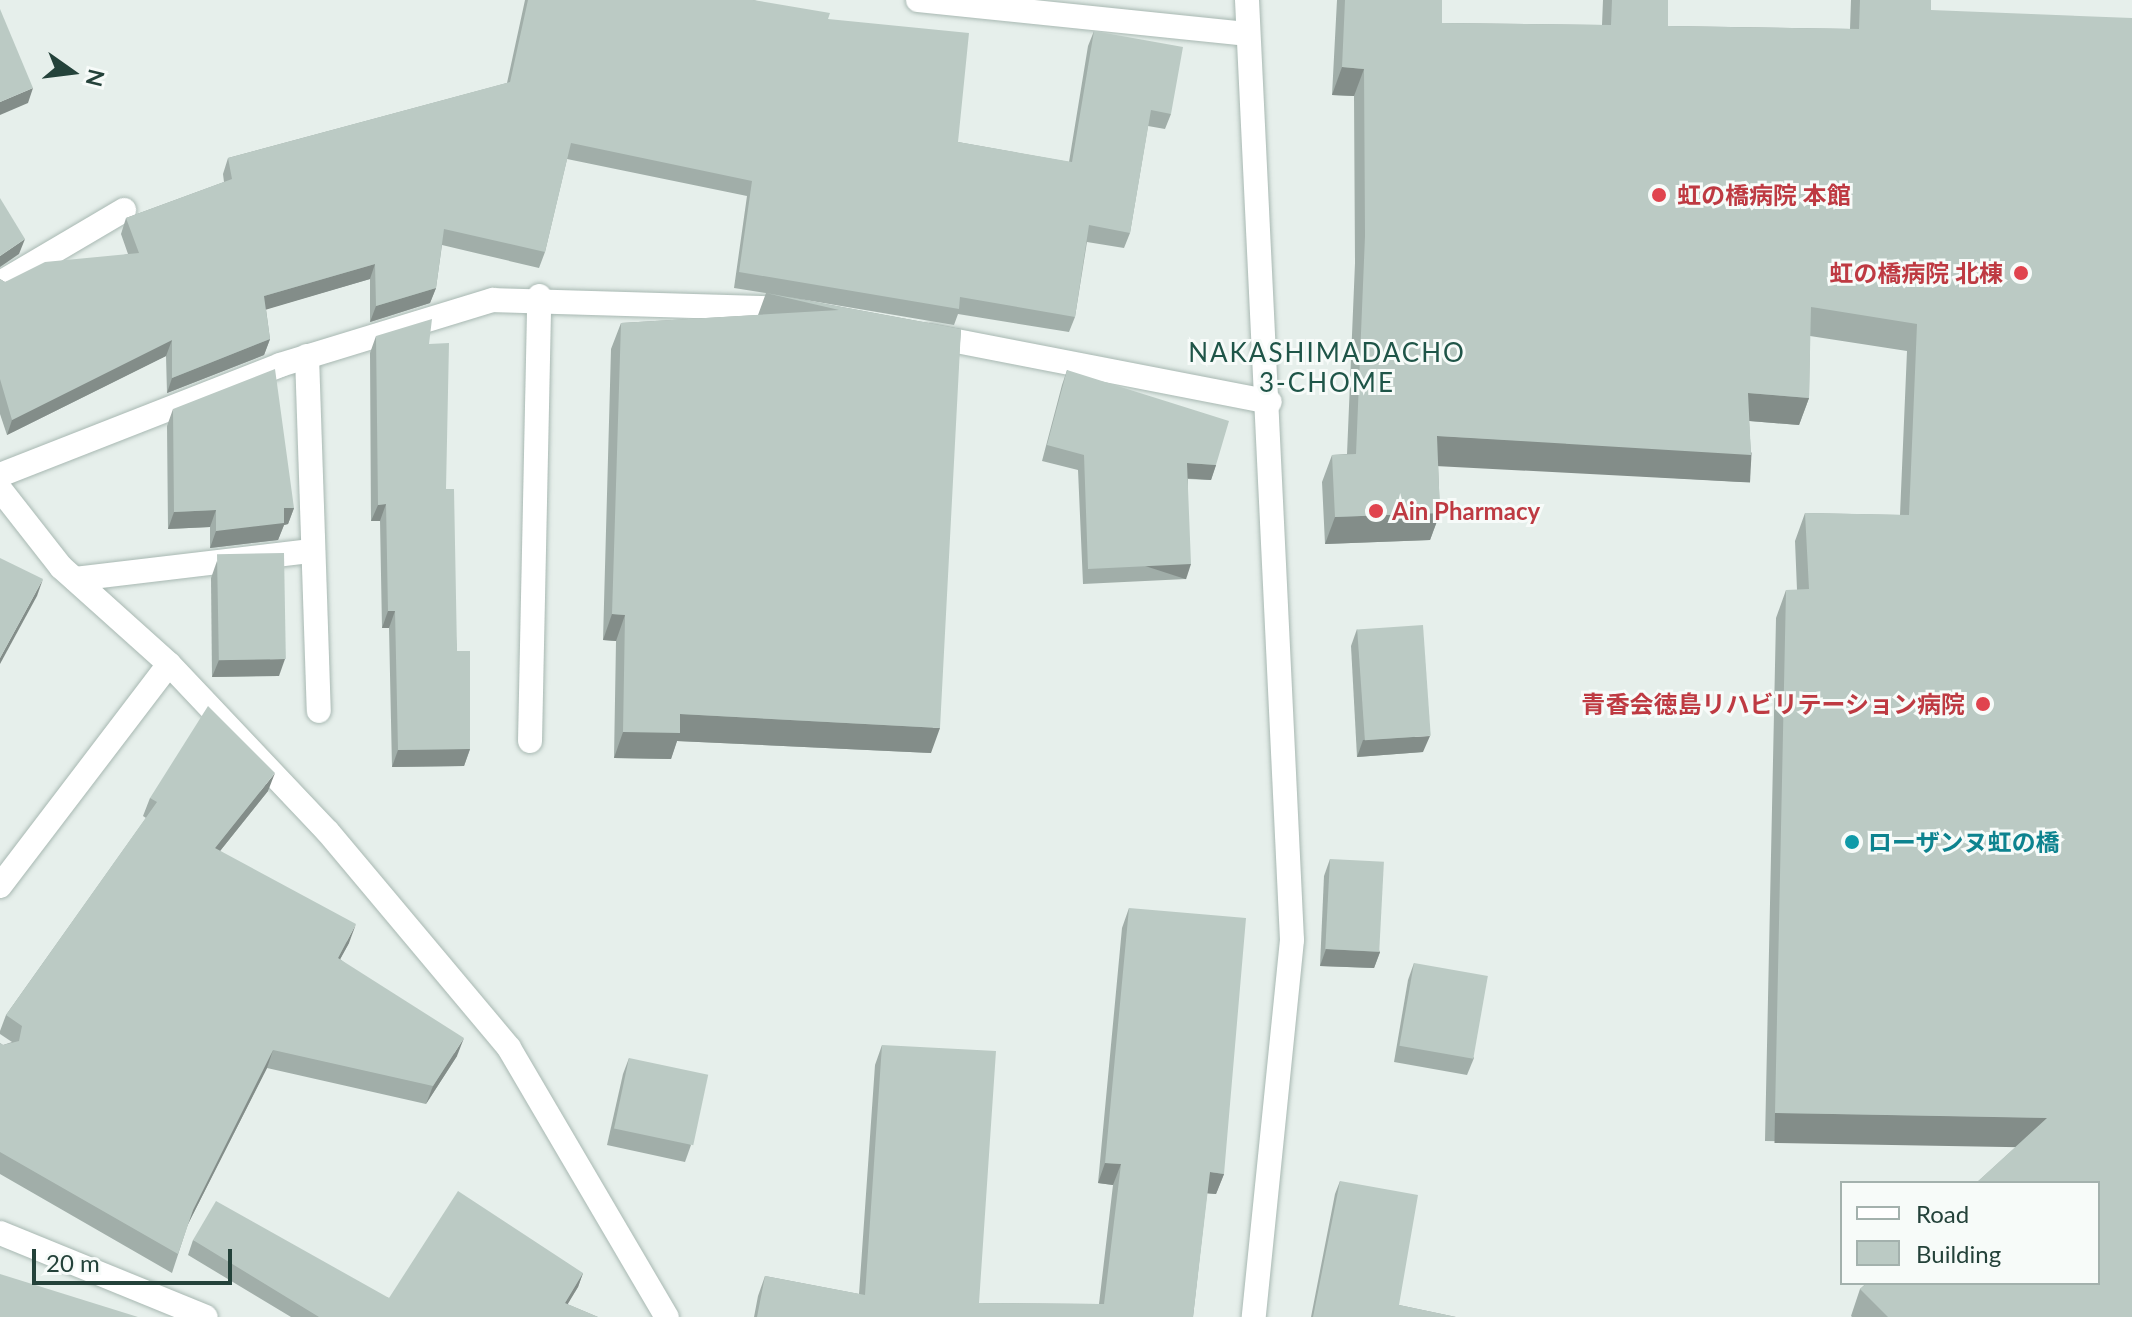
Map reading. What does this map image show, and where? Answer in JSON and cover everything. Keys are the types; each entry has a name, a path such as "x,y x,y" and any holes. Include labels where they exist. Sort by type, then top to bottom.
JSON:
{"street":[{"path":"918,0 1246,34"},
{"path":"1247,0 1246,34 1270,402 1292,940 1254,1317"},
{"path":"0,283 124,210"},
{"path":"0,475 307,356 493,300 539,296 770,304 817,314"},
{"path":"530,741 539,296"},
{"path":"911,332 1270,402"},
{"path":"307,356 311,551 319,711"},
{"path":"0,489 75,579 169,664 328,832 509,1048 667,1317"},
{"path":"75,579 311,551"},
{"path":"0,886 169,664"},
{"path":"0,1233 206,1317"}],"building":[{"path":"528,0 753,0 830,13 828,19 969,33 958,142 1072,162 1094,31 1183,47 1171,114 1151,110 1130,233 1089,225 1075,317 960,297 959,309 739,272 752,181 571,143 545,252 444,229 436,288 376,306 375,264 264,296 270,339 172,378 172,340 12,420 0,379 0,279 5,282 45,262 139,253 126,218 232,179 228,158 510,82"},
{"path":"1345,0 1442,0 1442,23 1611,25 1612,0 1668,0 1668,26 1859,29 1860,0 1931,0 1931,10 2132,18 2132,1317 1888,1317 1860,1289 1865,1285 2100,1285 2100,1181 1978,1181 2047,1118 1775,1113 1786,590 1809,589 1805,513 1909,515 1917,324 1811,307 1809,398 1748,393 1751,455 1437,436 1440,513 1335,517 1332,455 1356,454 1365,236 1364,69 1342,67"},
{"path":"0,9 33,88 0,102"},
{"path":"0,198 25,239 0,256"},
{"path":"766,293 961,329 940,728 680,714 680,733 623,732 625,615 612,614 621,323 839,310"},
{"path":"432,319 429,344 449,343 446,489 454,489 457,651 470,651 470,749 398,750 395,611 388,611 386,504 378,505 376,336"},
{"path":"275,369 294,508 284,508 284,523 216,531 216,510 174,512 173,409"},
{"path":"1067,370 1229,421 1216,465 1187,463 1191,564 1088,569 1084,455 1047,445"},
{"path":"284,553 286,659 219,660 217,554"},
{"path":"0,558 43,579 0,658"},
{"path":"1423,625 1431,736 1365,740 1357,630"},
{"path":"208,706 275,773 215,848 356,924 338,958 464,1038 433,1086 273,1050 193,1210 178,1254 0,1152 0,1043 19,1041 22,1026 6,1015 157,802 150,798"},
{"path":"1330,859 1384,862 1379,952 1325,949"},
{"path":"1129,908 1246,918 1224,1174 1210,1172 1193,1317 757,1317 765,1276 865,1295 882,1045 996,1051 979,1303 1104,1304 1121,1164 1105,1163"},
{"path":"1414,963 1488,976 1473,1059 1399,1046"},
{"path":"629,1058 708,1075 693,1145 614,1128"},
{"path":"1340,1181 1418,1195 1399,1305 1456,1317 1313,1317"},
{"path":"458,1191 583,1273 565,1303 598,1317 319,1317 193,1240 216,1201 389,1298"},
{"path":"0,1274 138,1317 0,1317"}],"place":[{"name":"虹の橋病院 本館","path":"1659,195"},
{"name":"虹の橋病院 北棟","path":"2021,273"},
{"name":"Ain Pharmacy","path":"1376,511"},
{"name":"青香会徳島リハビリテーション病院","path":"1983,704"},
{"name":"ローザンヌ虹の橋","path":"1852,842"}],"district":[{"name":"NAKASHIMADACHO 3-CHOME","path":"1327,368"}]}
